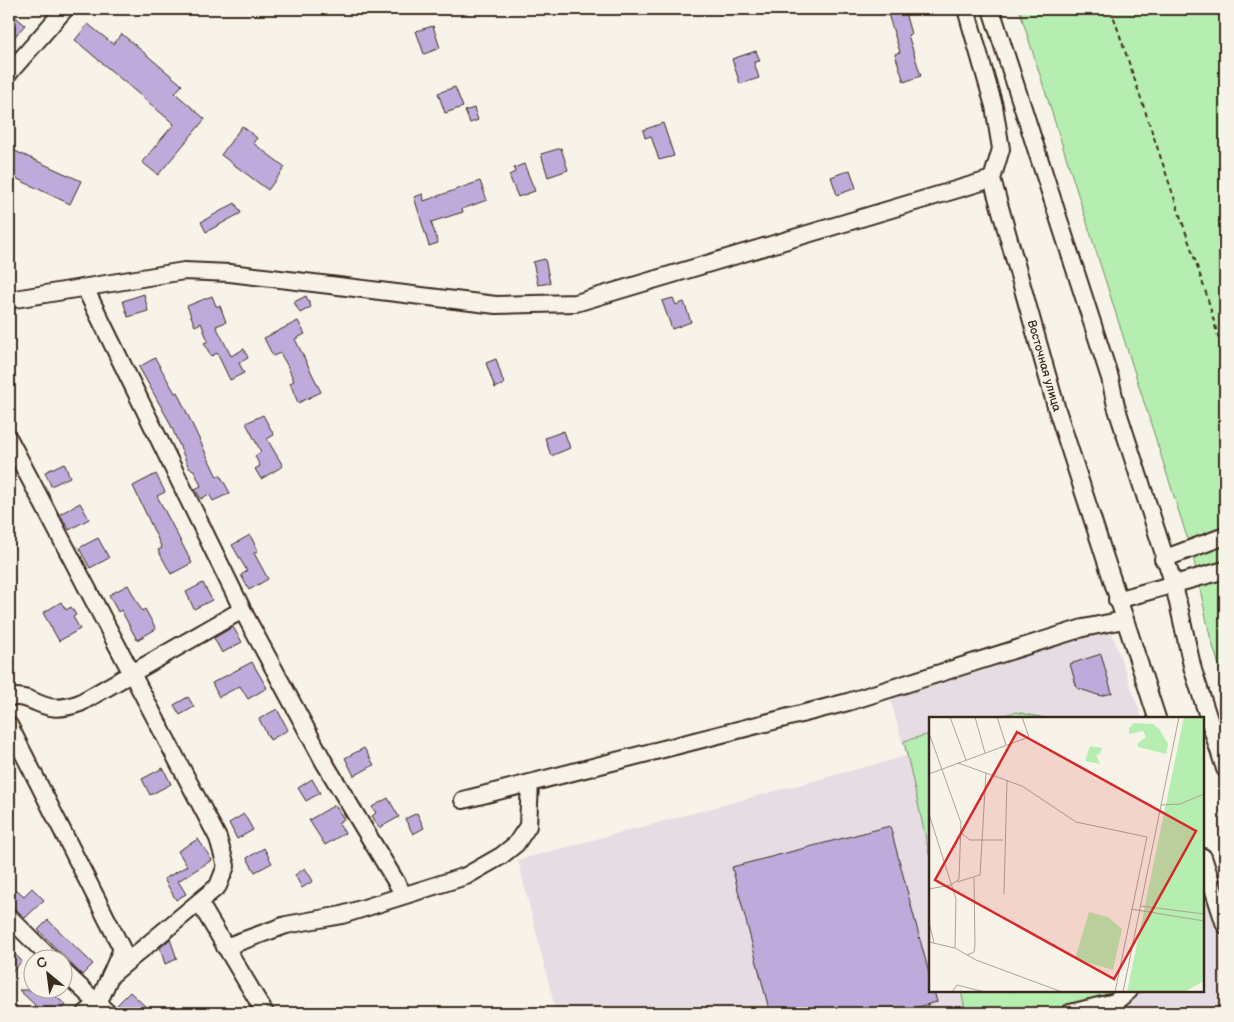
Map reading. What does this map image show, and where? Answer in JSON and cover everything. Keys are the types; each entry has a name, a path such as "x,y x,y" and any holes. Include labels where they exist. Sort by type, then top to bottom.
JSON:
{"street":[{"path":"9,73 65,9"},
{"path":"9,300 184,270 496,305 576,303 992,179 1001,149 994,106 966,9"},
{"path":"991,9 1110,378 1116,406 1150,510 1163,558 1174,585 1193,670 1225,769"},
{"name":"Восточная улица","path":"992,179 1057,410 1157,717"},
{"path":"85,288 242,610 324,762 404,895"},
{"path":"9,439 130,674 218,838 226,866 218,886 110,976"},
{"path":"1163,558 1225,536"},
{"path":"1118,600 1225,570"},
{"path":"9,697 19,696 37,705 52,709 64,709 80,703 242,610"},
{"path":"463,800 848,702 1083,628 1124,620"},
{"path":"9,725 122,949 97,1010 72,981"},
{"path":"225,947 286,925 342,915 466,876 501,856 516,844 528,826 530,783"},
{"path":"1204,860 1225,925"},
{"path":"199,902 265,1013"},
{"path":"9,917 42,950"},
{"path":"1070,1013 1115,1002 1128,992"}],"path":[{"path":"1111,9 1207,296 1225,362"}],"shaded area":[{"path":"1110,628 1142,717 929,717 929,992 1204,992 1204,891 1225,952 1225,1013 556,1013 518,860 906,756 888,690"}],"green space":[{"path":"1019,9 1225,9 1225,685 1210,636 1193,556"},
{"path":"1016,712 1040,717 994,717"},
{"path":"929,734 929,853 904,741"},
{"path":"961,992 1144,992 1038,1013 966,1013"}],"building":[{"path":"904,9 911,34 908,35 921,76 904,82 895,54 900,52 888,14"},
{"path":"9,11 25,25 9,43"},
{"path":"88,24 113,44 122,34 182,85 175,93 205,119 158,175 142,162 174,124 75,40"},
{"path":"433,26 440,48 424,54 416,31"},
{"path":"756,51 760,61 754,62 759,78 740,84 732,59"},
{"path":"455,87 463,107 445,113 438,93"},
{"path":"474,108 478,120 470,123 465,111"},
{"path":"663,123 674,156 659,160 651,136 645,138 643,130"},
{"path":"242,126 257,138 253,143 285,167 268,190 221,155"},
{"path":"561,148 568,170 548,177 541,154"},
{"path":"15,151 81,181 70,204 9,175 9,165"},
{"path":"524,164 535,191 518,197 509,175 515,172 514,168"},
{"path":"850,170 856,188 837,195 831,177"},
{"path":"480,181 487,200 462,209 463,212 431,222 438,243 429,246 414,197 423,194 424,201"},
{"path":"235,203 241,213 206,232 201,222"},
{"path":"545,259 550,283 538,285 533,262"},
{"path":"144,294 148,311 128,317 123,301"},
{"path":"212,296 216,306 220,306 226,322 216,326 231,356 244,349 248,358 239,363 244,373 230,380 217,353 211,356 204,343 208,341 201,323 195,326 187,306"},
{"path":"306,296 311,307 300,313 294,302"},
{"path":"673,298 676,305 684,302 691,322 672,329 662,301"},
{"path":"298,321 305,334 295,339 321,392 298,403 290,383 294,381 287,365 280,353 273,356 264,338"},
{"path":"155,358 175,393 177,392 217,477 220,475 230,493 213,501 209,494 201,499 195,489 201,486 194,470 189,468 169,421 139,367"},
{"path":"496,359 504,384 495,388 486,363"},
{"path":"263,415 274,435 267,439 283,466 261,479 255,469 260,466 255,456 261,452 246,423"},
{"path":"564,431 570,448 551,456 545,438"},
{"path":"64,463 70,477 51,486 45,472"},
{"path":"156,474 165,492 157,496 192,563 171,574 158,550 162,548 133,486"},
{"path":"80,503 89,519 69,530 60,514"},
{"path":"250,535 258,551 254,553 268,579 249,590 241,575 247,571 232,545"},
{"path":"98,538 109,558 90,568 79,548"},
{"path":"203,583 212,600 194,609 186,592"},
{"path":"128,585 142,611 145,609 156,629 137,640 121,610 118,612 109,595"},
{"path":"61,602 66,610 71,607 76,615 73,617 80,629 59,641 43,613"},
{"path":"233,627 242,642 222,653 214,638"},
{"path":"1101,654 1112,693 1101,696 1077,688 1070,664"},
{"path":"252,662 267,688 248,699 240,686 219,697 212,683"},
{"path":"188,697 194,707 180,715 174,705"},
{"path":"277,709 288,730 270,740 259,719"},
{"path":"364,748 374,765 354,776 345,758"},
{"path":"163,768 171,784 150,795 142,779"},
{"path":"312,779 320,793 306,801 298,788"},
{"path":"388,798 399,817 379,828 372,816 376,813 372,807"},
{"path":"335,805 344,819 338,823 345,833 325,845 309,820"},
{"path":"417,813 424,828 413,834 405,819"},
{"path":"244,814 253,830 237,839 229,823"},
{"path":"890,826 929,973 929,992 934,992 937,1002 895,1013 770,1013 732,867"},
{"path":"198,839 212,860 178,881 186,894 176,900 164,879 187,866 178,851"},
{"path":"264,848 272,863 255,872 247,858"},
{"path":"305,868 313,881 302,888 295,875"},
{"path":"32,888 44,900 25,918 9,902 9,898 17,890 24,896"},
{"path":"48,920 93,964 82,975 72,965 72,950 58,950 38,930"},
{"path":"170,939 177,959 165,964 160,948"},
{"path":"9,949 22,961 9,975"},
{"path":"130,992 146,1007 141,1013 125,1013 117,1005"},
{"path":"30,1000 60,1000 66,1005 59,1013 41,1013 34,1007 35,1005"}]}
